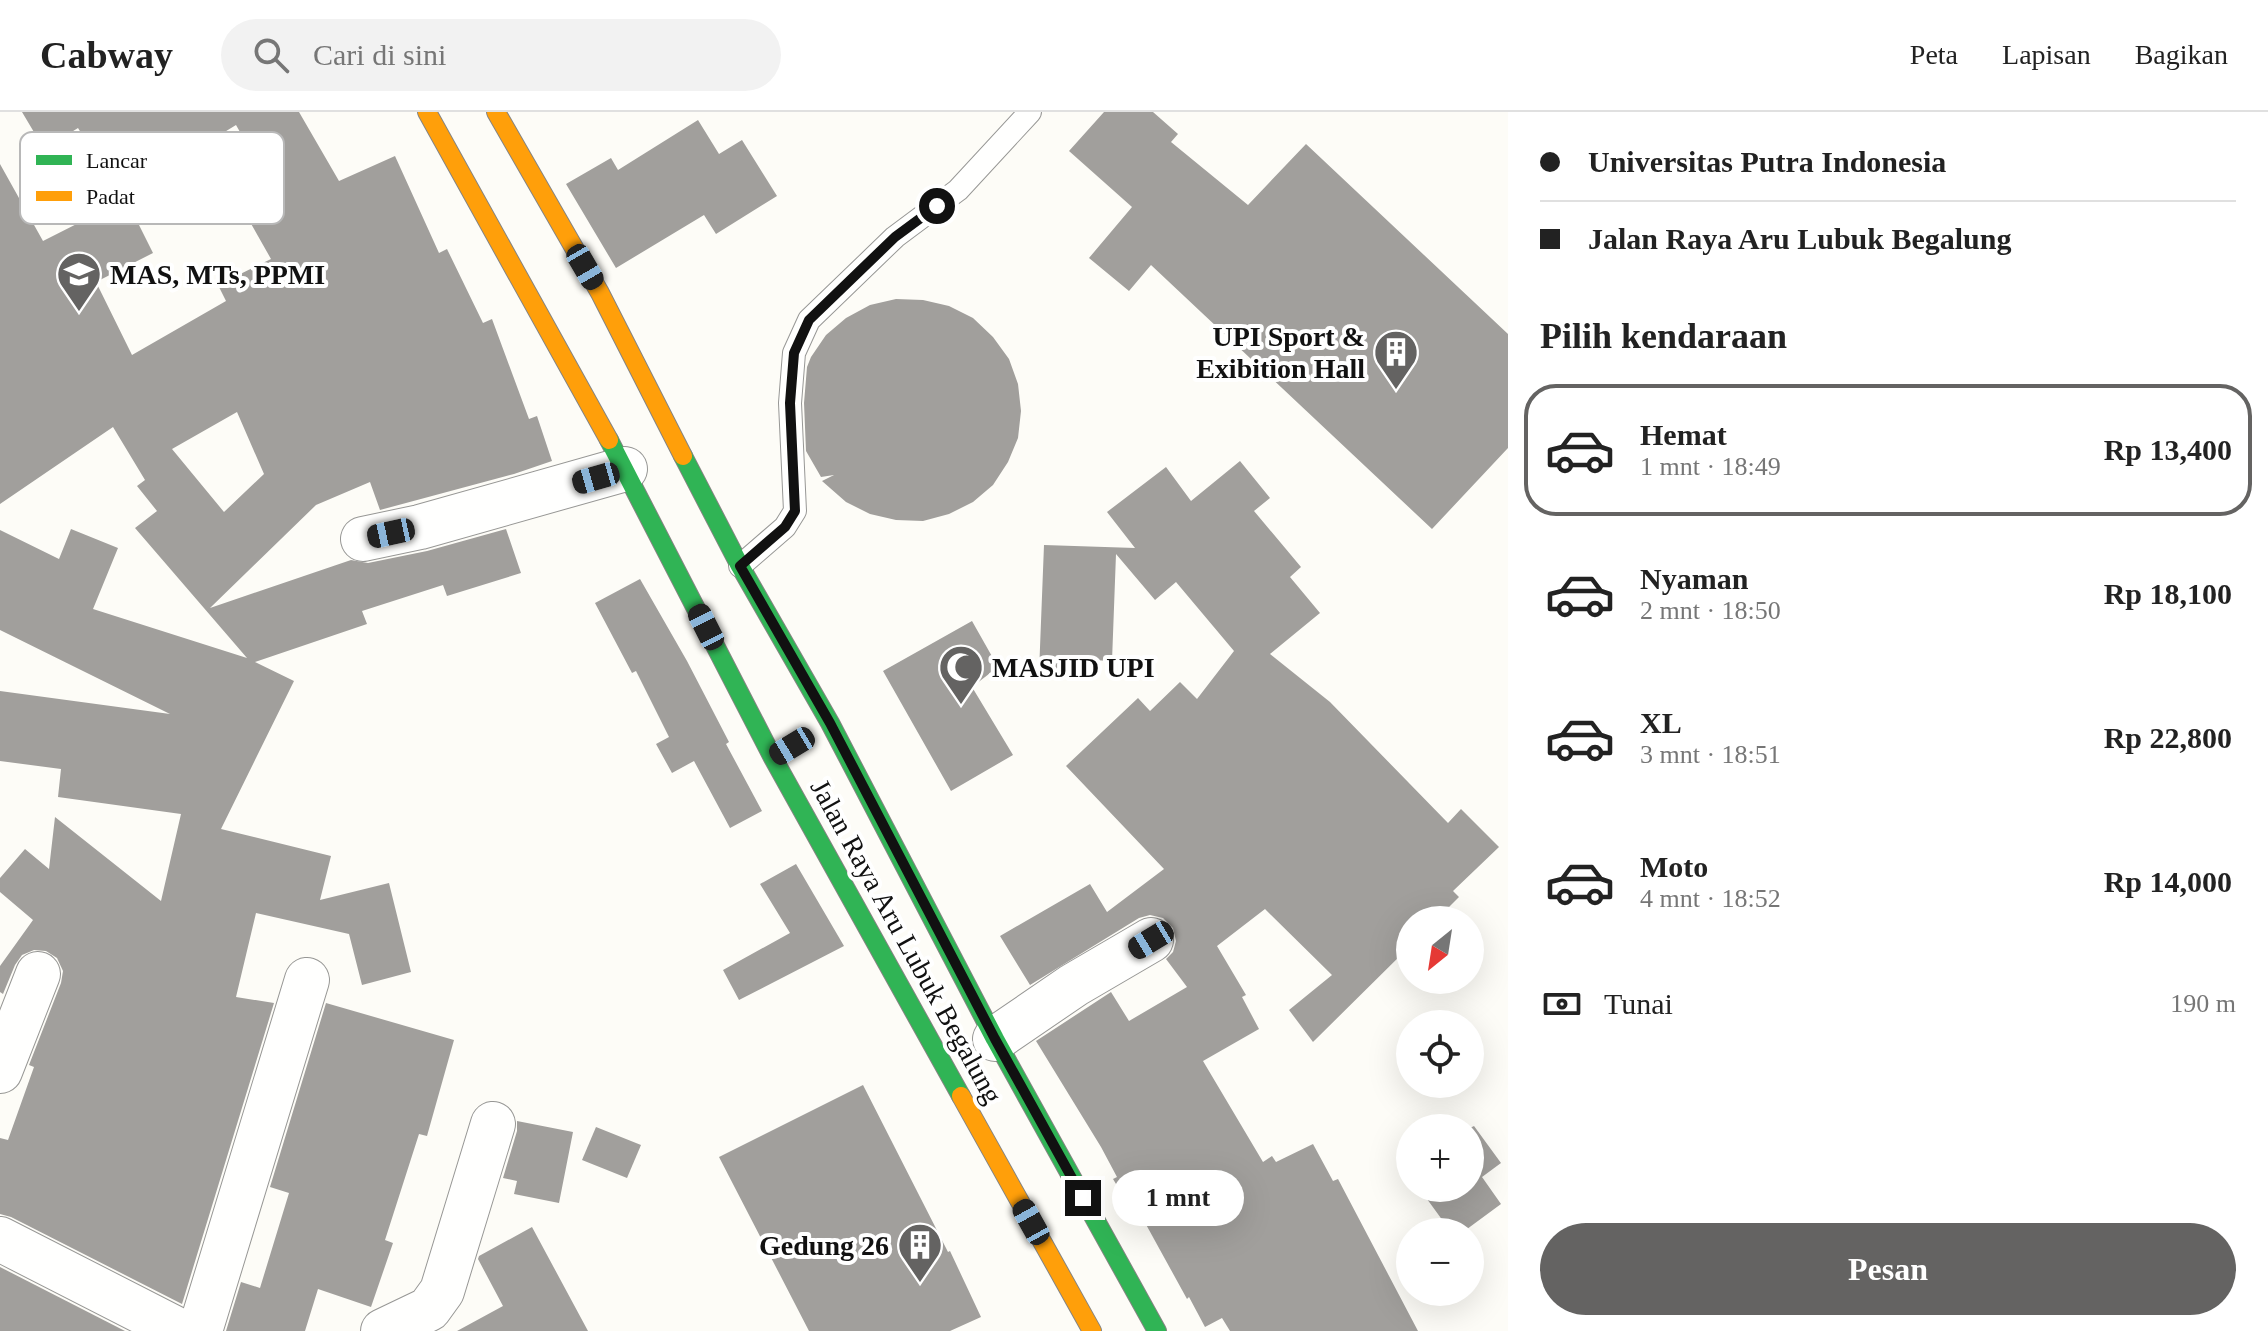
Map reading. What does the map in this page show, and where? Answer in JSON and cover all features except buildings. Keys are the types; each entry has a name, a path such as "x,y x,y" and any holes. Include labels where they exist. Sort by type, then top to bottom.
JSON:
{"main road":[{"name":"Jalan Raya Aru Lubuk Begalung","path":"427,112 625,469 1092,1331"},
{"name":"Jalan Raya Aru Lubuk Begalung","path":"496,112 600,293 825,726 1157,1331"}],"street":[{"path":"363,539 420,527 625,469"},
{"path":"995,1039 1074,985 1151,940"},
{"path":"0,1071 38,974"},
{"path":"200,1331 307,980"},
{"path":"383,1331 429,1309 442,1291 493,1124"},
{"path":"0,1239 180,1331"}],"lane":[{"path":"740,566 785,527 795,511 790,403 794,353 809,320 895,237 958,190 1028,113"}],"traffic: fast":[{"path":"609,440 773,758 961,1096"},
{"path":"683,456 740,566 830,723 995,1039 1157,1331"}],"traffic: slow":[{"path":"427,112 609,440"},
{"path":"496,112 600,293 683,456"},
{"path":"961,1096 1092,1331"}],"place":[{"name":"MAS, MTs, PPMI","path":"79,313"},
{"name":"UPI Sport & Exibition Hall","path":"1396,391"},
{"name":"MASJID UPI","path":"961,706"},
{"name":"Gedung 26","path":"920,1284"}],"route":[{"path":"937,206 895,237 809,320 794,353 790,403 795,511 785,527 740,566 830,723 995,1039 1083,1198"}]}
